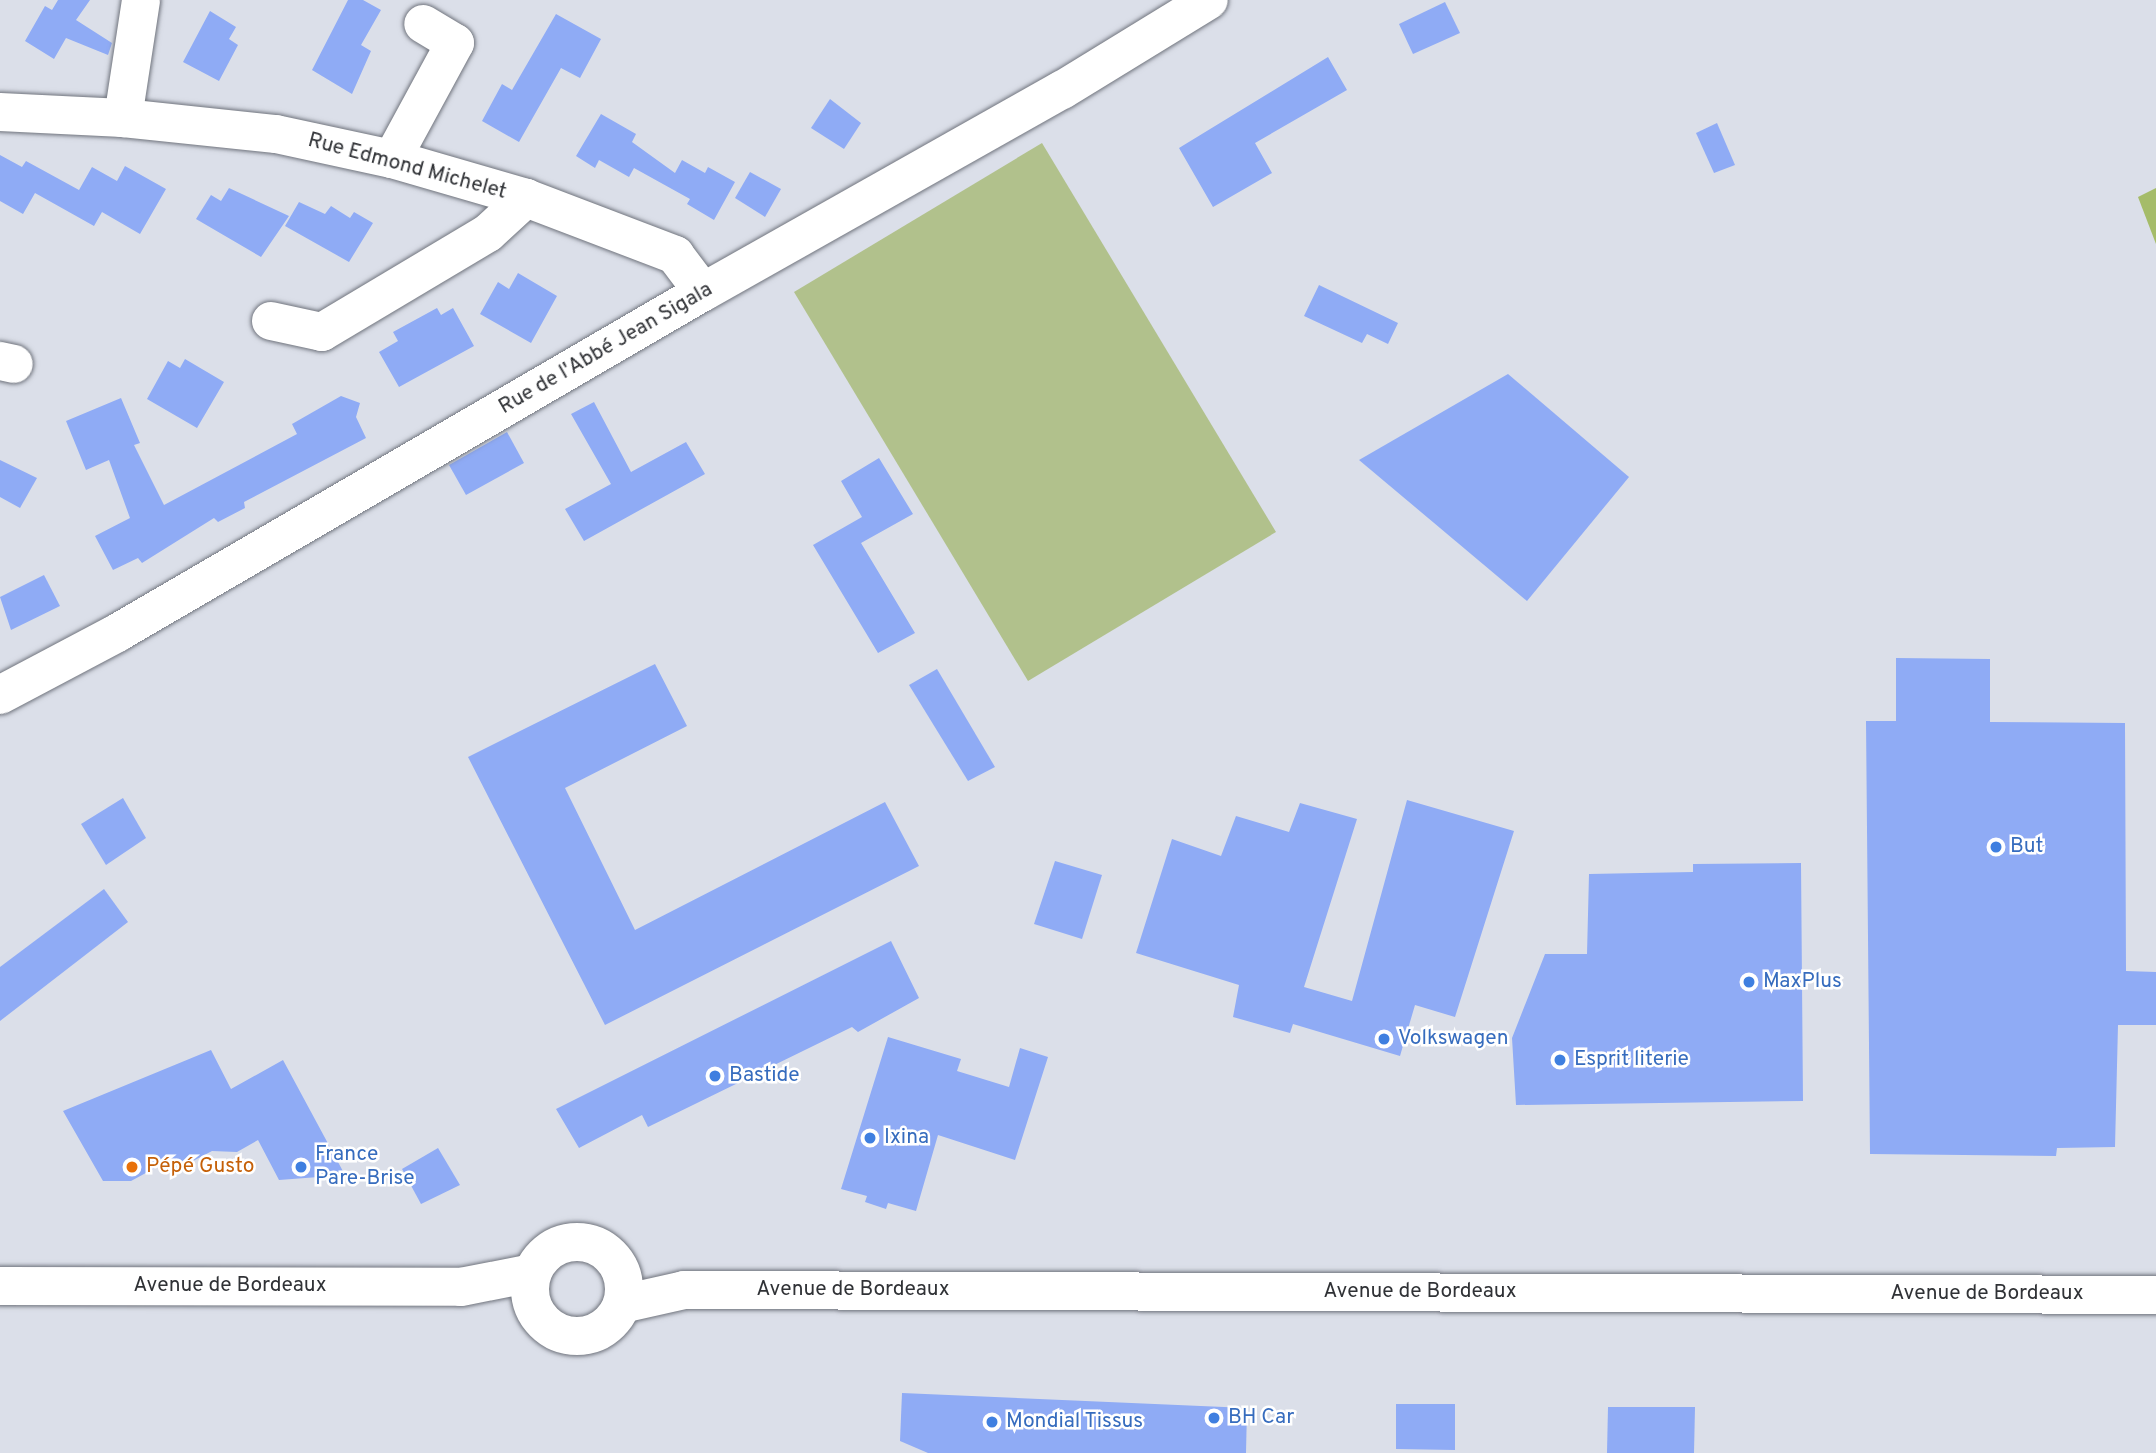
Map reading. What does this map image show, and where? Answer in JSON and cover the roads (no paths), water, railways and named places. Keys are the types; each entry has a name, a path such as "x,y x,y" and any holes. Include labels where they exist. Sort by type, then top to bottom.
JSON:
{"street":[{"path":"123,118 141,0"},
{"name":"Rue de l'Abbé Jean Sigala","path":"0,695 117,633 703,292 1062,90 1209,0"},
{"path":"393,159 455,43 424,24"},
{"name":"Rue Edmond Michelet","path":"0,112 123,118 276,134 393,159 526,198 675,255 703,292"},
{"path":"271,321 322,332 488,233 526,198"},
{"name":"Avenue de Bordeaux","path":"0,1286 461,1287 532,1273 545,1252 568,1241 592,1243 613,1257 684,1290"},
{"path":"613,1257 624,1279 622,1304"},
{"path":"532,1273 530,1300 544,1323"},
{"name":"Avenue de Bordeaux","path":"461,1287 544,1323 561,1334 589,1335 610,1324 622,1304 684,1290 2156,1295"}],"place":[{"name":"But","path":"1996,847"},
{"name":"MaxPlus","path":"1749,982"},
{"name":"Volkswagen","path":"1384,1039"},
{"name":"Esprit literie","path":"1560,1060"},
{"name":"Bastide","path":"715,1076"},
{"name":"Ixina","path":"870,1138"},
{"name":"Pépé Gusto","path":"132,1167"},
{"name":"France Pare-Brise","path":"301,1167"},
{"name":"BH Car","path":"1214,1418"},
{"name":"Mondial Tissus","path":"992,1422"}]}
